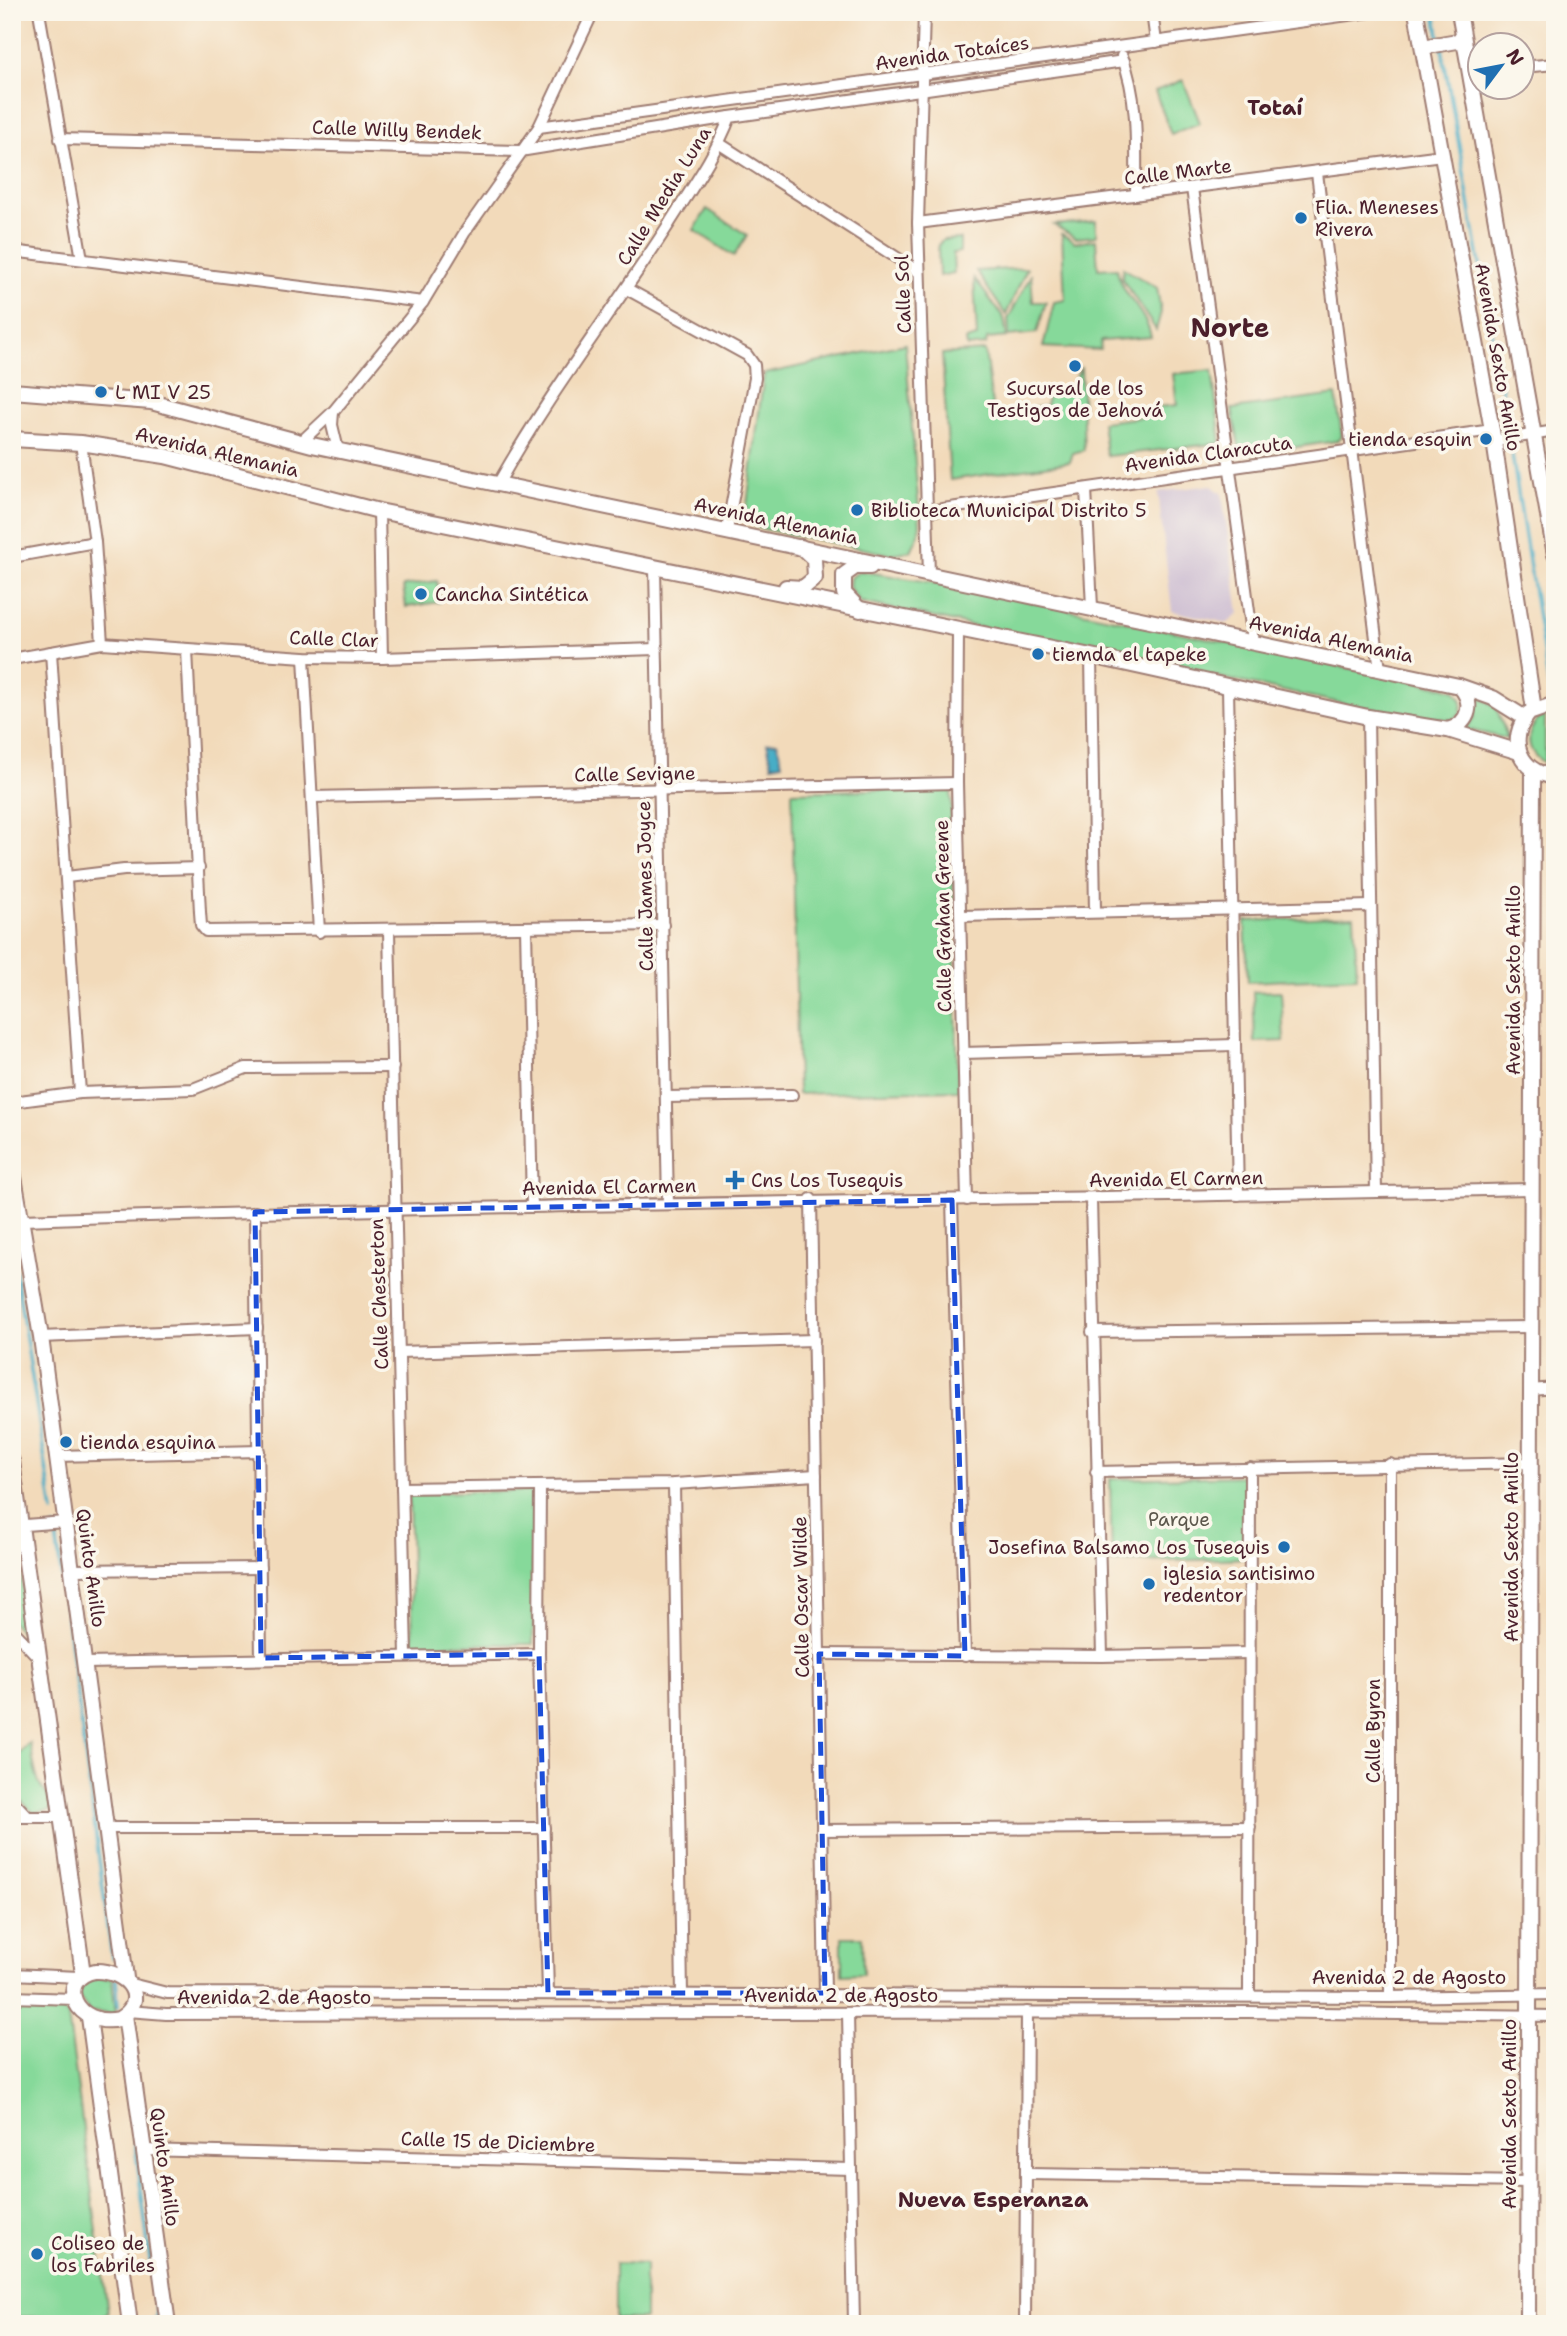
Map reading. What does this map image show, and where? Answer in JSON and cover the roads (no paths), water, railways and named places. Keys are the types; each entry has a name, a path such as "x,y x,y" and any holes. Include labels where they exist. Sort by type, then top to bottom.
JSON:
{"main road":[{"name":"Avenida Sexto Anillo","path":"1416,12 1428,46 1442,155 1493,435 1529,714 1519,736 1519,752"},
{"name":"Avenida Sexto Anillo","path":"1459,12 1456,41 1466,58"},
{"path":"1428,46 1456,41"},
{"name":"Avenida Sexto Anillo","path":"1479,102 1555,555"},
{"name":"Avenida Alemania","path":"12,391 143,400 301,442 1459,686 1529,714"},
{"name":"Avenida Alemania","path":"12,439 81,443 165,456 379,511 1091,656 1368,717 1448,730 1519,752"},
{"path":"716,580 750,580 803,589 812,583 817,572 814,559 800,547"},
{"path":"860,611 844,593 844,575 861,566 906,569"},
{"path":"1448,730 1460,725 1469,708 1467,696 1459,686"},
{"path":"1529,714 1555,704"},
{"path":"1519,752 1533,771 1555,777"},
{"name":"Avenida Sexto Anillo","path":"1528,2324 1531,1463 1543,1389 1531,1327 1533,771"},
{"name":"Quinto Anillo","path":"12,1165 41,1337 128,1981"},
{"path":"12,1461 17,1526 40,1659 81,1976 74,1999 77,2008 89,2017 113,2020 127,2013 132,1994 128,1981 104,1970 81,1976"},
{"name":"Quinto Anillo","path":"127,2013 168,2324"},
{"path":"89,2017 130,2324"}],"street":[{"path":"39,12 82,260"},
{"path":"301,442 333,412 423,302 465,232 539,127 593,12"},
{"name":"Calle Sol","path":"924,12 918,223 929,574"},
{"path":"1152,12 1156,42"},
{"name":"Avenida Totaíces","path":"539,127 1370,12"},
{"path":"1119,46 1131,78 1135,114 1136,195"},
{"name":"Calle Media Luna","path":"498,484 530,429 627,289 720,144 730,117 1125,61"},
{"path":"1536,66 1555,64"},
{"name":"Calle Willy Bendek","path":"60,139 520,151 730,117"},
{"path":"720,144 919,272"},
{"name":"Calle Marte","path":"918,223 1442,155"},
{"path":"1317,173 1380,670"},
{"path":"1192,188 1253,641"},
{"path":"12,251 423,302"},
{"path":"627,289 747,355 754,365 755,378 727,530"},
{"path":"333,412 332,425 338,450"},
{"name":"Avenida Claracuta","path":"929,511 1352,451 1555,431"},
{"path":"81,443 95,542 102,643"},
{"path":"1086,489 1092,607"},
{"path":"379,511 382,658"},
{"path":"12,557 95,542"},
{"name":"Calle James Joyce","path":"654,569 668,1203"},
{"name":"Calle Grahan Greene","path":"958,631 957,783 967,1200"},
{"name":"Calle Clar","path":"12,659 102,643 304,657 382,658 656,649"},
{"path":"187,650 201,925 213,933 663,925"},
{"path":"51,652 80,1093"},
{"path":"1091,656 1095,911"},
{"path":"304,657 319,932"},
{"path":"1228,688 1238,1195"},
{"path":"1368,717 1376,1192"},
{"name":"Calle Sevigne","path":"313,797 957,783"},
{"path":"67,877 124,870 199,868"},
{"path":"961,916 1371,906"},
{"path":"526,928 532,1207"},
{"name":"Calle Chesterton","path":"389,931 406,1656"},
{"path":"963,1053 1234,1045"},
{"path":"12,1102 80,1093 193,1089 246,1068 393,1067"},
{"path":"667,1097 792,1095"},
{"name":"Avenida El Carmen","path":"23,1220 811,1199 1091,1199 1532,1189"},
{"name":"Calle Oscar Wilde","path":"811,1199 825,1993"},
{"path":"1091,1199 1092,1332 1102,1656"},
{"path":"952,1200 965,1656"},
{"path":"255,1212 261,1658"},
{"path":"1092,1332 1531,1327"},
{"path":"41,1337 257,1328"},
{"path":"399,1352 814,1340"},
{"path":"56,1456 259,1451"},
{"path":"1096,1472 1531,1463"},
{"name":"Calle Byron","path":"1390,1464 1391,1997"},
{"path":"1249,1995 1250,1468"},
{"path":"402,1488 674,1484 816,1475"},
{"path":"674,1484 682,1994"},
{"path":"540,1486 539,1654 548,1993"},
{"path":"17,1526 65,1522"},
{"path":"72,1570 260,1568"},
{"path":"12,1629 40,1659"},
{"path":"819,1654 1102,1656 1248,1653"},
{"path":"86,1663 539,1654"},
{"path":"12,1800 28,1817"},
{"path":"12,1816 62,1817"},
{"path":"822,1830 1250,1827"},
{"path":"108,1828 544,1828"},
{"path":"12,1974 81,1976"},
{"path":"30,1998 40,1986 33,1975"},
{"name":"Avenida 2 de Agosto","path":"128,1981 167,1993 825,1993 1391,1997 1555,1994"},
{"path":"752,1995 753,2012"},
{"path":"12,1997 74,1999"},
{"path":"1417,1997 1417,2013"},
{"path":"1025,2324 1027,2012"},
{"name":"Avenida 2 de Agosto","path":"127,2013 1027,2012 1555,2016"},
{"path":"848,2013 854,2324"},
{"name":"Calle 15 de Diciembre","path":"144,2150 850,2169"},
{"path":"1028,2174 1528,2182"}],"water":[{"path":"777,742 782,763 772,765 767,743"}],"waterway":[{"path":"1435,12 1440,41"},
{"path":"1442,48 1510,436"},
{"path":"1510,442 1549,687"},
{"path":"1554,1984 1555,1059"},
{"path":"12,1249 53,1512"},
{"path":"55,1527 112,1957"},
{"path":"116,1980 118,2007"},
{"path":"1554,2026 1555,2215"},
{"path":"127,2082 157,2314 153,2324"}],"place":[{"name":"Flia. Meneses Rivera","path":"1301,218"},
{"name":"Sucursal de los Testigos de Jehová","path":"1075,366"},
{"name":"L MI V 25","path":"101,392"},
{"name":"tienda esquin","path":"1486,439"},
{"name":"Biblioteca Municipal Distrito 5","path":"857,510"},
{"name":"Cancha Sintética","path":"421,594"},
{"name":"tiemda el tapeke","path":"1038,654"},
{"name":"Cns Los Tusequis","path":"735,1180"},
{"name":"tienda esquina","path":"66,1442"},
{"name":"Josefina Balsamo Los Tusequis","path":"1284,1547"},
{"name":"iglesia santisimo redentor","path":"1149,1584"},
{"name":"Coliseo de los Fabriles","path":"37,2254"}],"district":[{"name":"Totaí","path":"1275,108"},
{"name":"Norte","path":"1230,327"},
{"name":"Nueva Esperanza","path":"993,2200"}],"park label":[{"name":"Parque","path":"1179,1519"}]}
